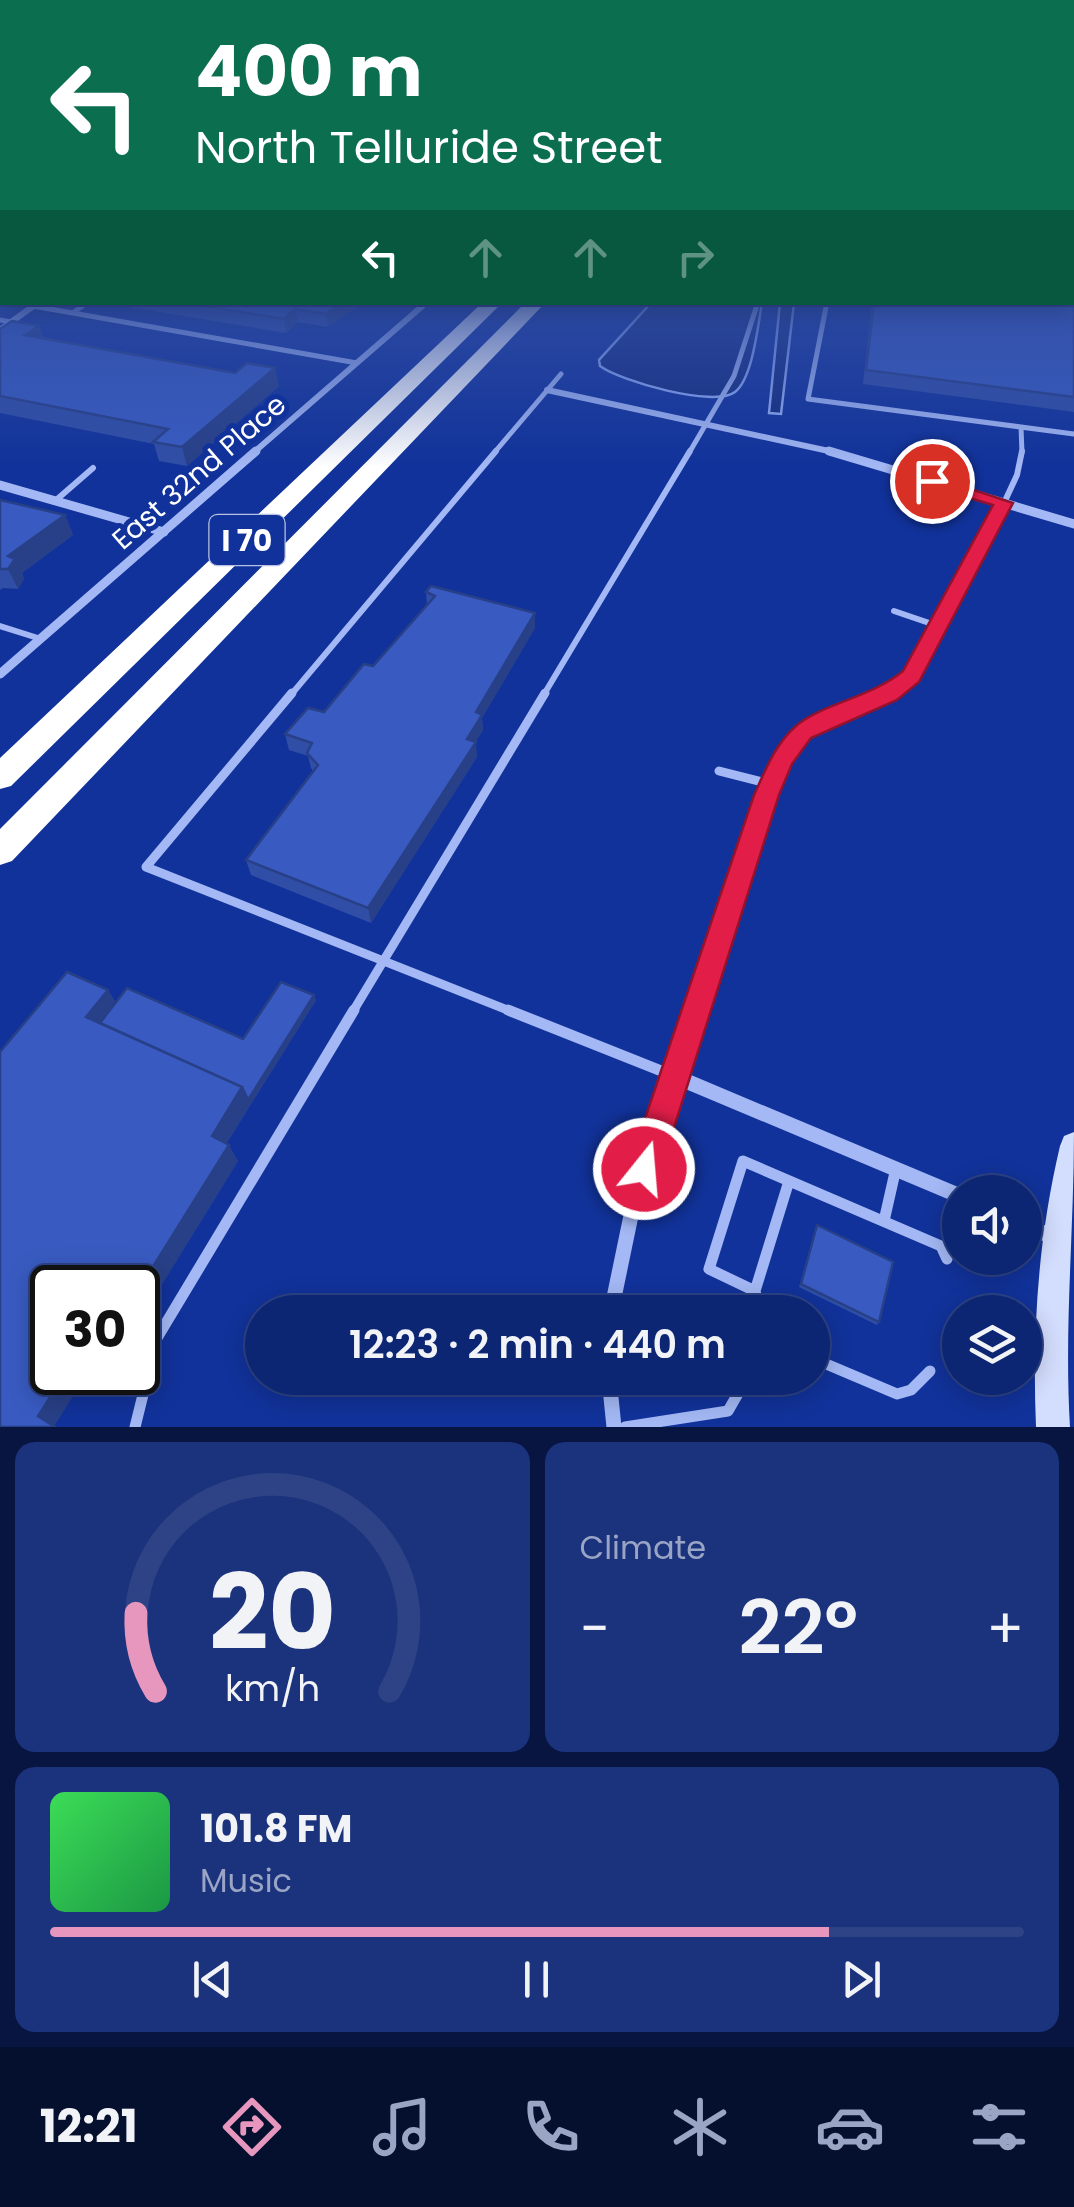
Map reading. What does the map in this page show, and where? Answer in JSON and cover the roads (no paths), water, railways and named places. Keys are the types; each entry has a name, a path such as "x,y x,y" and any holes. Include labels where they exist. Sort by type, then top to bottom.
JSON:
{"highway":[{"name":"I 70","path":"0,777 462,334"},
{"name":"I 70","path":"0,850 507,334"}],"street":[{"name":"East 32nd Place","path":"0,674 391,334"},
{"path":"547,390 810,445 1074,524"},
{"path":"0,486 164,532"},
{"path":"615,1295 633,1206 770,784 803,732 902,686 922,660 1004,503"},
{"path":"674,1076 942,1188"},
{"path":"1052,1427 1049,1330 1056,1238 1074,1146"},
{"path":"1042,1232 1056,1238"},
{"path":"610,1395 614,1427"}],"lane":[{"path":"183,334 357,363"},
{"path":"134,1427 157,1338 707,423 738,366 748,334"},
{"path":"821,334 808,399 1074,434"},
{"path":"561,374 146,867 674,1076"},
{"path":"1004,503 1021,475 1024,456 1020,427"},
{"path":"56,501 94,468"},
{"path":"926,500 932,481"},
{"path":"894,611 938,626"},
{"path":"0,626 40,639"},
{"path":"719,770 770,784"},
{"path":"755,1291 710,1269 743,1161 942,1246"},
{"path":"884,1221 896,1168"},
{"path":"756,1295 789,1181"},
{"path":"830,1366 897,1394 911,1390 930,1371"},
{"path":"625,1427 728,1411 737,1395"}]}
